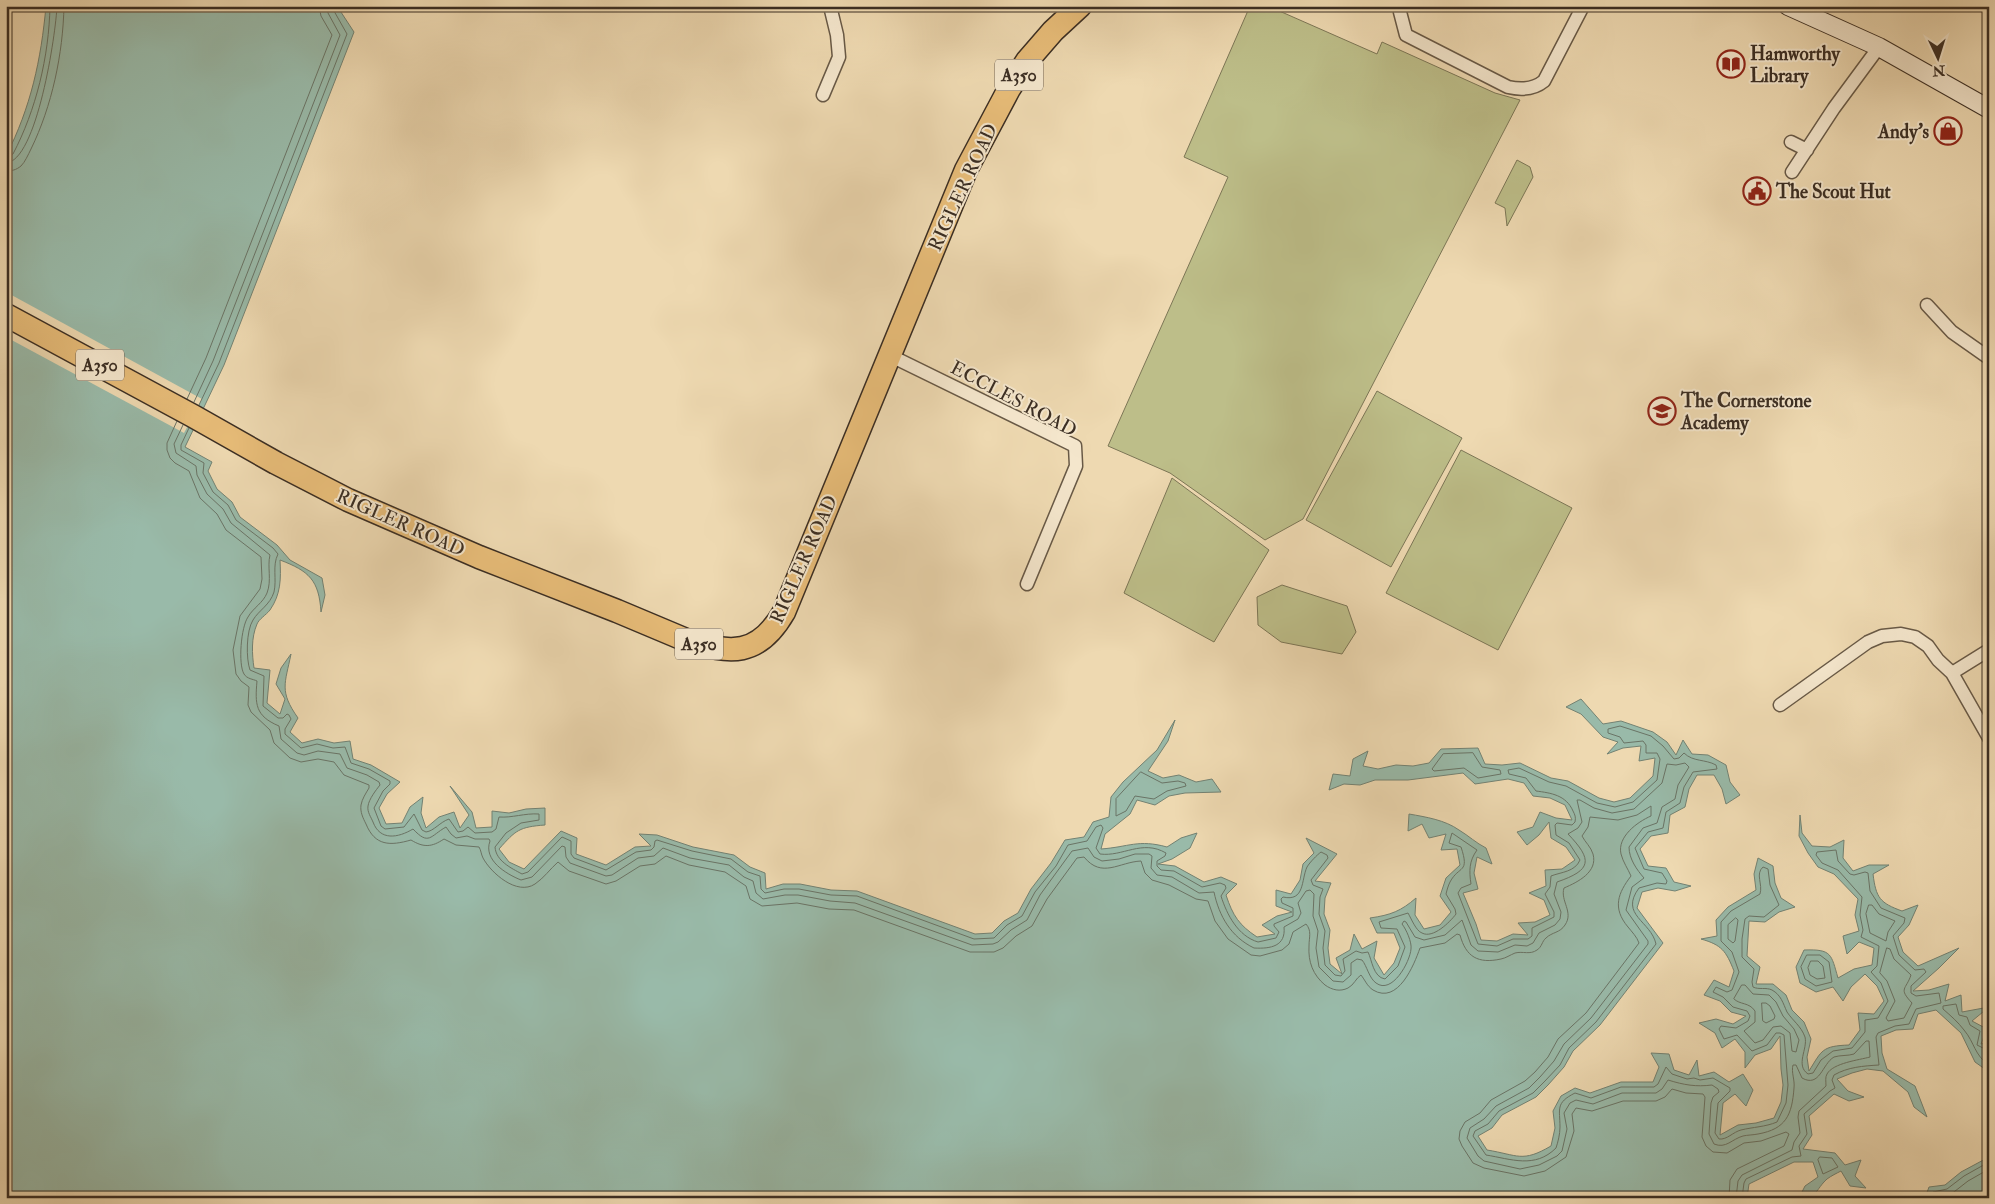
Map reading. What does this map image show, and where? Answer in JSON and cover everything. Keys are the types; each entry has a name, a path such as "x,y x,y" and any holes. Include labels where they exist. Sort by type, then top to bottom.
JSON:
{"highway":[{"name":"RIGLER ROAD","path":"6,315 276,463 403,524 686,640 704,646 730,650 748,647 771,633 784,612 966,170 1009,89 1053,31 1080,6"}],"main road":[{"path":"1788,6 1878,47 1989,109"}],"street":[{"path":"824,95 838,57 837,35 830,6"},
{"path":"1402,6 1400,12 1406,35 1508,87 1521,90 1540,85 1548,77 1583,6"},
{"path":"1792,172 1878,47"},
{"path":"1791,142 1807,150"},
{"path":"1927,305 1952,332 1989,358"},
{"name":"ECCLES ROAD","path":"889,355 1075,446 1076,466 1027,584"},
{"path":"1780,704 1868,642 1882,636 1901,634 1915,637 1928,646 1938,660 1952,673 1989,738"},
{"path":"1952,673 1989,650"}],"green space":[{"path":"1250,6 1268,6 1377,54 1382,42 1495,93 1520,100 1303,519 1265,540 1170,473 1108,446 1228,177 1184,157"},
{"path":"1517,160 1530,167 1533,177 1507,226 1505,208 1495,203"},
{"path":"1377,391 1462,438 1391,567 1306,520"},
{"path":"1461,450 1572,508 1498,650 1386,593"},
{"path":"1172,478 1269,550 1214,642 1124,593"},
{"path":"1282,585 1347,606 1356,632 1342,654 1281,642 1258,625 1257,597"}],"water":[{"path":"46,6 337,6 354,32 224,365 185,447 212,462 208,471 217,489 232,502 240,517 277,545 290,560 322,578 325,595 321,612 318,592 311,578 298,568 280,560 280,580 274,604 258,622 255,629 252,652 254,668 270,670 267,703 280,714 285,699 276,684 281,668 291,654 285,687 288,701 298,718 290,732 302,743 318,739 334,743 350,741 353,759 371,765 400,782 387,794 379,808 386,824 402,823 410,807 423,797 421,813 426,828 439,817 454,812 460,828 469,815 450,786 472,812 476,828 492,827 492,811 509,813 526,809 545,808 545,825 524,828 514,834 499,849 509,862 524,869 561,831 577,838 576,854 606,865 635,847 651,846 639,834 657,835 693,847 734,855 750,867 765,873 766,889 783,884 800,884 831,890 857,891 975,934 992,933 1004,921 1018,913 1031,889 1051,863 1065,840 1084,837 1093,822 1109,817 1111,797 1123,782 1157,750 1175,720 1168,741 1148,771 1163,778 1179,775 1196,782 1212,779 1221,792 1185,793 1169,796 1155,805 1137,800 1130,814 1105,834 1101,849 1141,844 1167,847 1181,838 1197,833 1190,848 1172,859 1158,864 1175,866 1204,882 1221,877 1237,884 1226,895 1234,914 1241,924 1257,937 1275,934 1262,925 1277,916 1292,912 1276,906 1276,890 1291,894 1300,880 1303,864 1314,853 1306,838 1337,854 1315,881 1331,883 1325,898 1324,914 1330,930 1328,948 1330,964 1342,974 1336,958 1350,950 1354,934 1362,949 1377,941 1374,958 1384,975 1394,963 1400,948 1394,933 1377,933 1370,918 1395,912 1416,898 1415,915 1424,929 1440,925 1451,912 1440,896 1446,878 1460,865 1457,849 1441,850 1446,834 1429,838 1422,824 1408,831 1409,814 1435,819 1448,824 1486,848 1492,864 1477,857 1474,873 1478,889 1463,893 1481,940 1497,941 1513,934 1528,935 1518,923 1535,922 1550,915 1544,900 1529,893 1546,886 1545,870 1562,869 1575,860 1566,847 1551,838 1549,822 1539,835 1527,845 1517,832 1533,827 1540,812 1556,818 1572,820 1565,805 1550,798 1533,796 1524,783 1508,779 1475,784 1463,773 1408,780 1375,780 1360,785 1344,784 1329,790 1333,774 1350,776 1353,759 1368,751 1363,766 1378,769 1396,765 1413,766 1429,763 1441,749 1478,748 1485,764 1520,763 1551,778 1568,781 1599,798 1614,802 1630,798 1653,776 1655,758 1639,761 1641,746 1623,748 1607,754 1618,742 1603,737 1581,714 1566,707 1581,699 1603,724 1621,721 1653,732 1667,742 1676,755 1683,740 1692,754 1708,755 1726,765 1730,782 1740,795 1726,804 1722,789 1714,775 1697,775 1689,789 1685,807 1670,815 1668,833 1651,836 1640,849 1648,866 1666,868 1674,882 1691,886 1675,891 1658,888 1642,892 1637,908 1663,943 1600,1025 1573,1051 1564,1067 1548,1085 1536,1097 1502,1115 1492,1128 1478,1136 1487,1150 1526,1156 1551,1146 1555,1128 1553,1111 1561,1096 1575,1088 1590,1093 1621,1082 1653,1082 1659,1067 1651,1053 1669,1054 1674,1070 1689,1075 1697,1060 1699,1076 1714,1072 1729,1082 1743,1074 1753,1090 1746,1106 1735,1094 1723,1103 1720,1135 1738,1125 1774,1118 1781,1102 1783,1085 1780,1036 1771,1049 1755,1055 1745,1068 1745,1052 1735,1039 1722,1048 1715,1033 1699,1023 1716,1019 1733,1024 1746,1016 1731,1012 1720,1001 1704,995 1714,980 1729,987 1734,971 1726,954 1719,946 1701,939 1717,936 1716,920 1728,907 1756,890 1754,874 1758,858 1773,866 1775,883 1781,898 1795,907 1779,912 1765,922 1749,921 1747,956 1760,967 1756,984 1773,984 1786,995 1792,1010 1804,1022 1811,1039 1807,1057 1809,1071 1824,1050 1849,1045 1860,1030 1858,1013 1874,1014 1884,1001 1877,986 1865,974 1851,987 1843,1001 1833,987 1816,992 1800,983 1796,967 1804,950 1825,952 1832,958 1838,978 1854,969 1872,965 1874,948 1859,942 1847,954 1843,936 1859,931 1855,915 1858,899 1834,874 1818,867 1808,853 1799,836 1800,815 1802,833 1812,846 1830,847 1844,840 1843,858 1853,871 1869,865 1889,865 1873,874 1876,889 1884,902 1902,911 1918,905 1909,925 1898,937 1903,952 1918,966 1959,948 1913,991 1929,990 1949,984 1945,1001 1961,995 1962,1012 1989,1007 1972,1021 1987,1029 1981,1044 1989,1042 1989,1072 1975,1062 1961,1033 1936,1010 1918,1014 1913,1029 1896,1030 1881,1036 1882,1053 1887,1069 1915,1086 1927,1117 1914,1107 1908,1092 1883,1071 1867,1069 1837,1079 1848,1091 1864,1097 1849,1101 1834,1094 1809,1116 1812,1135 1803,1149 1835,1153 1845,1165 1861,1160 1855,1176 1866,1188 1850,1186 1841,1171 1827,1179 1816,1193 1805,1198 1799,1198 1805,1186 1818,1177 1813,1162 1794,1162 1749,1184 1747,1198 6,1198 6,156 15,138 34,83"},
{"path":"1989,1157 1989,1198 1925,1198 1929,1187 1945,1185 1961,1172"}],"pier":[{"path":"6,292 202,399 184,433 6,337"}],"place":[{"name":"Hamworthy Library","path":"1731,64"},
{"name":"Andy's","path":"1948,131"},
{"name":"The Scout Hut","path":"1757,191"},
{"name":"The Cornerstone Academy","path":"1662,411"}]}
